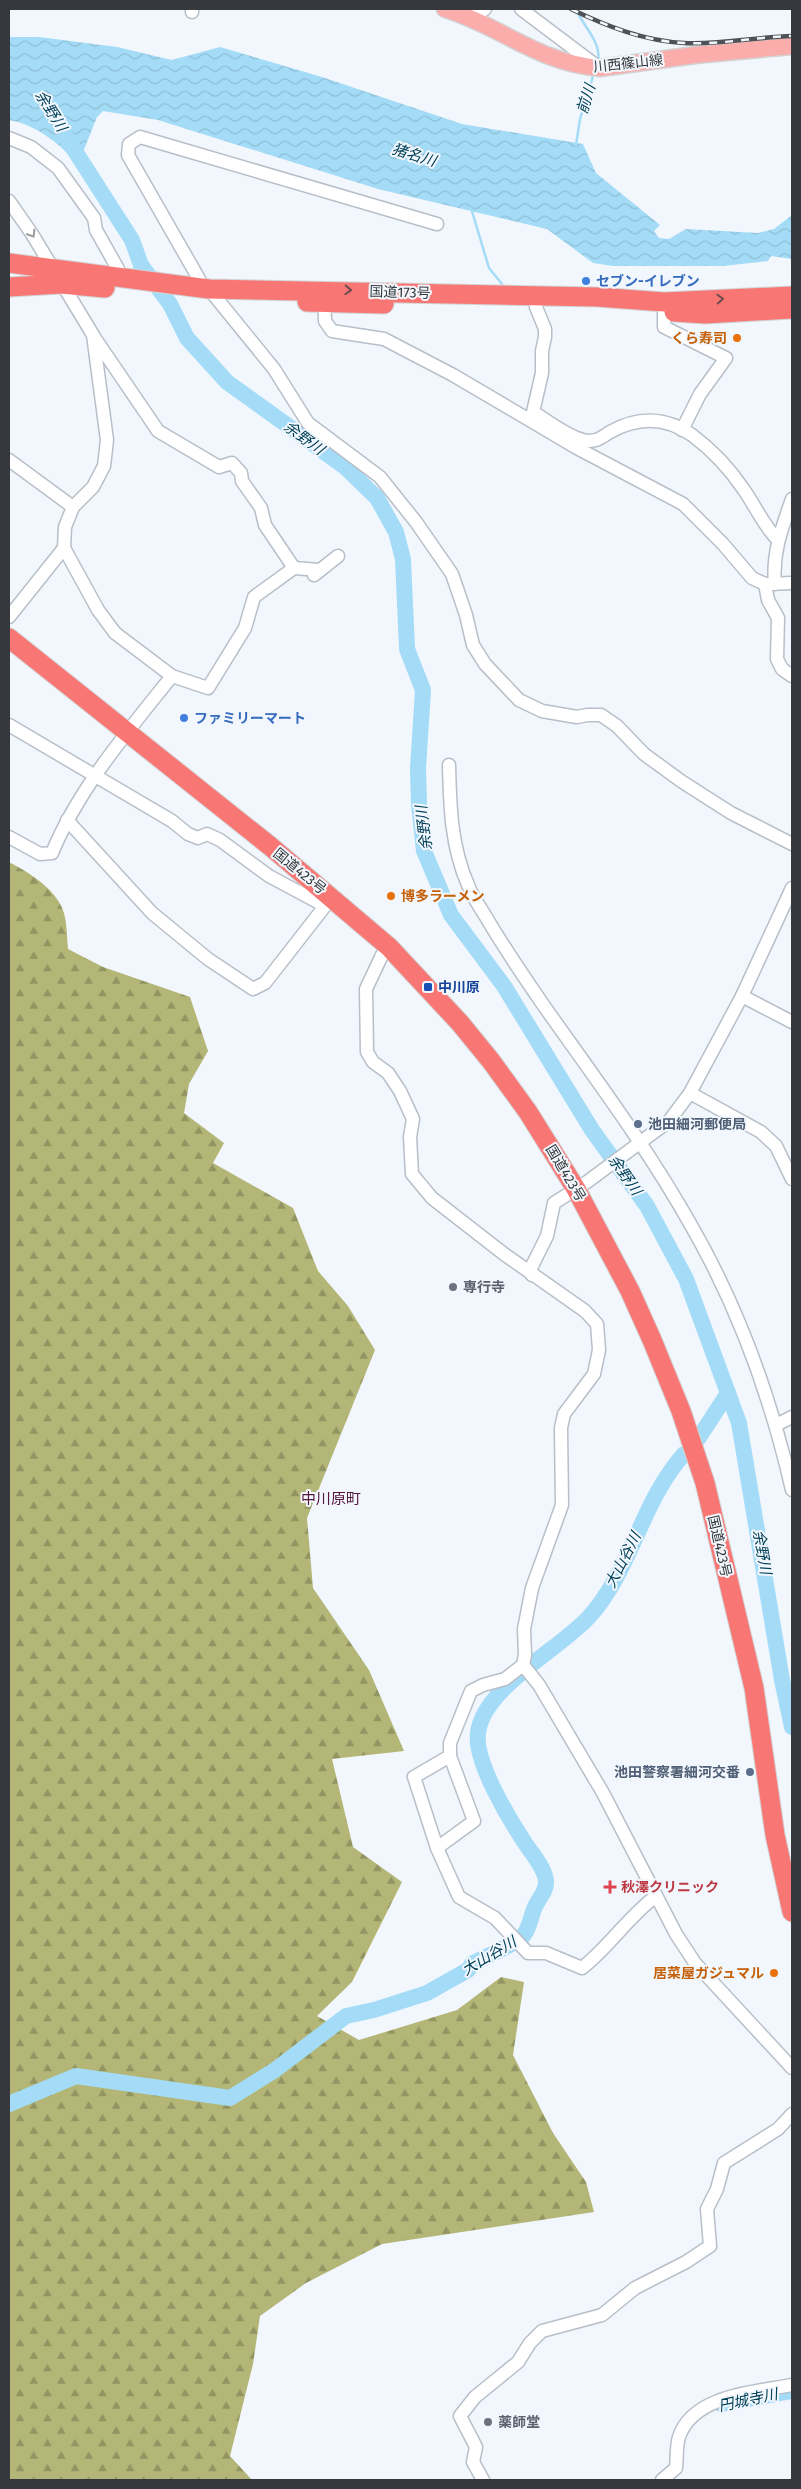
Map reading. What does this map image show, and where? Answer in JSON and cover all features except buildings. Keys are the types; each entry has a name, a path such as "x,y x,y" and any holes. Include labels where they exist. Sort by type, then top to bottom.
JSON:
{"highway":[{"path":"9,265 50,276"},
{"name":"国道173号","path":"9,287 50,276 128,280 204,290 536,307 664,307 792,296"},
{"path":"9,281 50,276"},
{"name":"国道173号","path":"324,296 597,297 705,314 792,309"},
{"name":"国道423号","path":"9,638 128,731 329,902 389,947 460,1023 492,1061 582,1186 652,1340 681,1411 705,1483 754,1688 775,1835 792,1912"}],"main road":[{"name":"川西篠山線","path":"445,9 470,18 552,59 585,67 600,68 695,55 792,46"}],"street":[{"path":"470,18 485,9"},
{"path":"520,9 553,36 600,68"},
{"path":"437,224 140,137 129,144 128,156 204,290 274,369 308,423 380,477 416,522 452,574 466,615 473,645 484,664 519,700 542,711 577,718 587,715 601,715 617,726 644,754 681,781 731,813 792,844"},
{"path":"9,138 31,147 58,168 94,218 96,230 128,280"},
{"path":"9,201 32,234 50,276 93,334 158,431 219,467 232,463 241,473 242,481 261,508 265,525 294,568 316,573 338,556"},
{"path":"324,296 325,321 332,331 384,340 580,444 683,504 723,544 752,578 770,584 792,583"},
{"path":"536,307 545,329 545,337 542,351 542,373 533,412 580,444 597,441 626,424 648,419 665,421 708,448 730,470 745,491 766,528 778,540"},
{"path":"664,307 664,327 726,358 700,394 682,430"},
{"path":"93,334 107,440 104,466 93,487 73,507 65,527 64,548 98,610 115,633 172,676 208,688 245,628 254,597 294,568"},
{"path":"9,460 73,507"},
{"path":"792,499 778,540 768,600 778,618 777,659 782,669 792,676"},
{"path":"9,617 64,548"},
{"path":"9,837 40,854 52,853 67,820 96,776 128,731 172,676"},
{"path":"9,725 172,821 188,834 198,838 207,834 220,840 269,876 329,902 265,983 253,988 208,959 152,913 67,820"},
{"path":"450,765 451,822 455,845 468,886 505,950 692,1226 721,1280 753,1355 776,1426 792,1490"},
{"path":"532,1275 532,1268 546,1236 554,1203 582,1186 669,1122 690,1093 742,996 792,888"},
{"path":"389,947 382,955 366,989 367,1052 373,1062 388,1073 400,1091 413,1119 410,1137 412,1174 432,1198 532,1275 586,1311 596,1324 599,1350 594,1374 564,1414 560,1450 563,1466 562,1505 532,1588 524,1629 526,1655 522,1665 506,1679 483,1685 471,1691 450,1743 450,1756 474,1821 437,1848"},
{"path":"742,996 792,1022"},
{"path":"690,1093 761,1132 776,1146 792,1180"},
{"path":"776,1426 792,1417"},
{"path":"522,1665 539,1685 604,1793 676,1934 696,1963 792,2068"},
{"path":"450,1756 414,1777 437,1848 459,1896 495,1918 528,1953 546,1953 582,1968 600,1954 621,1928 656,1896"},
{"path":"484,2480 473,2462 476,2447 460,2416 475,2396 518,2362 530,2343 542,2331 602,2315 635,2288 686,2262 710,2246 707,2209 717,2189 724,2163 778,2130 792,2114"},
{"path":"662,2480 676,2468 679,2437 697,2410 719,2400 792,2385"}],"green space":[{"path":"9,862 35,877 57,899 65,917 68,949 103,967 190,997 208,1051 189,1084 184,1113 224,1143 213,1163 293,1208 318,1271 348,1306 375,1350 307,1518 313,1588 369,1670 404,1751 332,1759 353,1847 402,1882 352,1982 317,2016 359,2040 457,2010 501,1977 524,1982 513,2055 553,2133 586,2182 594,2212 382,2244 306,2283 260,2316 253,2364 230,2456 252,2480 9,2480"}],"water":[{"name":"猪名川","path":"9,37 39,37 117,47 172,60 220,47 322,77 462,124 583,144 596,173 660,225 654,231 659,238 669,239 686,229 758,233 774,229 792,215 792,259 771,256 768,261 723,266 613,266 593,263 547,229 378,189 158,120 103,111 97,117 83,152 71,157 35,129 9,120"}],"waterway":[{"name":"前川","path":"576,9 597,47 598,61"},
{"name":"前川","path":"576,145 580,119 594,73"},
{"name":"余野川","path":"66,137 132,240 141,265 170,304 187,338 227,382 345,467 377,498 396,532 403,559 407,649 423,690 418,768 419,805 424,851 451,915 504,986 592,1130 647,1206 686,1279 739,1423 782,1680 792,1727"},
{"path":"471,208 489,268 502,284"},
{"name":"大山谷川","path":"698,1439 728,1393"},
{"name":"大山谷川","path":"9,2104 76,2076 230,2098 275,2070 346,2016 374,2010 427,1993 468,1970 472,1964 522,1937 545,1888 545,1877 541,1867 502,1805 481,1759 478,1733 483,1716 493,1700 508,1685 576,1629 589,1617 604,1598 627,1557 657,1493 669,1473 684,1454"},
{"name":"円城寺川","path":"721,2404 792,2391"}],"railway":[{"path":"571,9 626,32 669,42 711,43 792,36"}],"place":[{"name":"セブン-イレブン","path":"586,281"},
{"name":"くら寿司","path":"737,338"},
{"name":"ファミリーマート","path":"184,718"},
{"name":"博多ラーメン","path":"391,896"},
{"name":"中川原","path":"428,987"},
{"name":"池田細河郵便局","path":"638,1124"},
{"name":"専行寺","path":"453,1287"},
{"name":"池田警察署細河交番","path":"750,1772"},
{"name":"秋澤クリニック","path":"610,1887"},
{"name":"居菜屋ガジュマル","path":"774,1973"},
{"name":"薬師堂","path":"488,2422"}],"district":[{"name":"中川原町","path":"331,1499"}]}
